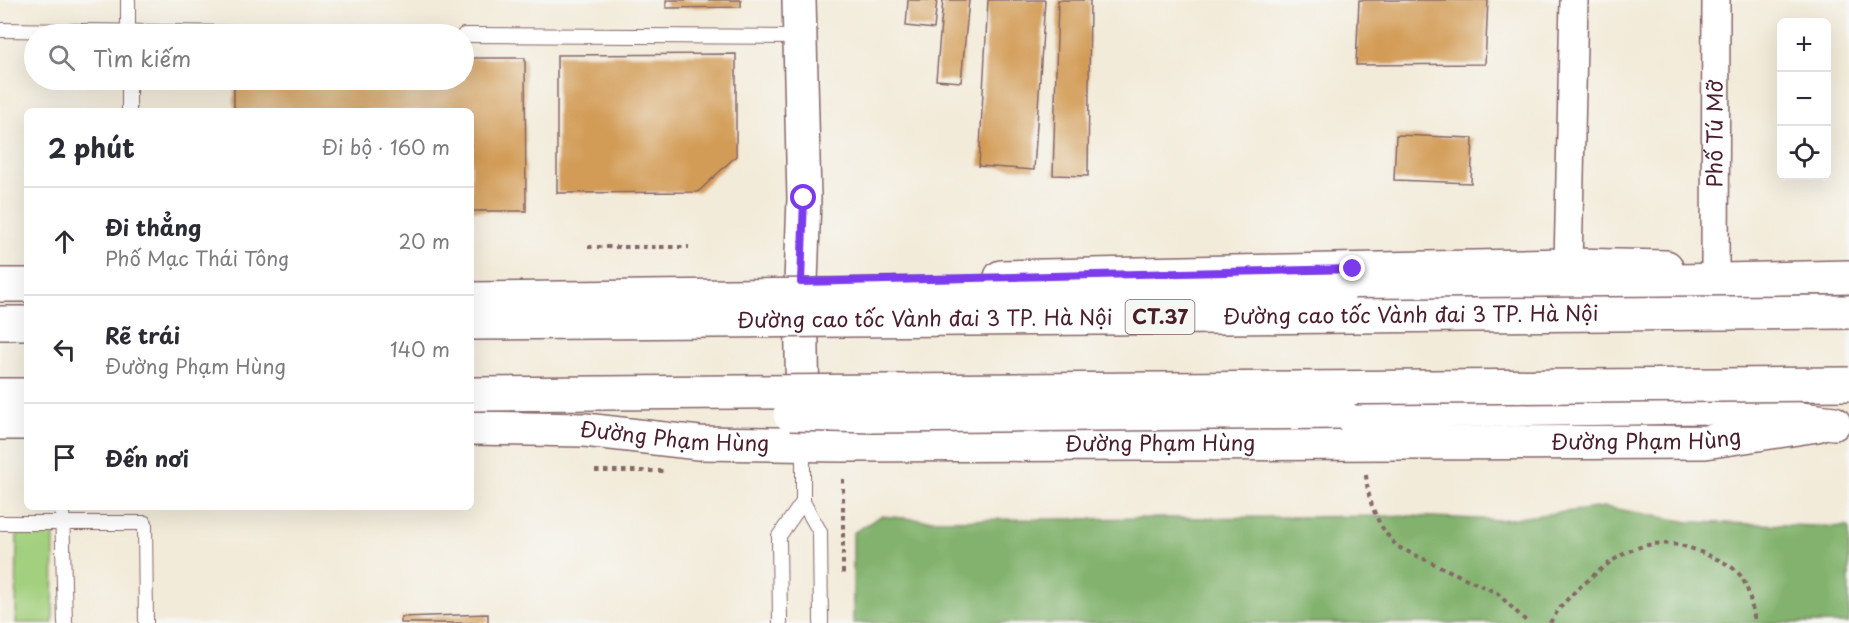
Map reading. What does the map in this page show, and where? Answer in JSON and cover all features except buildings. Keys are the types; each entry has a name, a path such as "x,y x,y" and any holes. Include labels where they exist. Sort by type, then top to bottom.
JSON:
{"main road":[{"path":"799,0 804,198 801,282 803,444"},
{"path":"474,284 801,282 1568,265 1715,268 1849,276"},
{"path":"474,299 1341,289 1849,276"},
{"path":"0,285 24,285"},
{"name":"Đường cao tốc Vành đai 3 TP. Hà Nội","path":"474,323 1849,312"},
{"path":"0,323 24,323"},
{"path":"474,394 1849,384"},
{"path":"0,395 24,395"},
{"path":"474,400 681,411 874,416 1703,407 1842,423"},
{"path":"0,423 24,423"},
{"name":"Đường Phạm Hùng","path":"474,428 585,430 699,443 1705,442 1842,423"}],"street":[{"path":"1568,265 1574,0"},
{"name":"Phố Tú Mỡ","path":"1715,268 1716,0"}],"lane":[{"path":"128,0 129,24"},
{"path":"0,30 24,31"},
{"path":"474,35 799,37"},
{"path":"129,90 129,108"},
{"path":"803,444 803,502 820,532 821,623"},
{"path":"780,623 779,536 803,502"},
{"path":"62,510 64,623"},
{"path":"0,523 145,523 146,623"}],"path":[{"path":"588,247 689,247"},
{"path":"595,471 644,471"},
{"path":"1366,475 1367,493 1377,519 1386,536 1398,547 1497,593 1528,623"},
{"path":"843,479 843,577"},
{"path":"1550,623 1569,596 1602,565 1638,545 1658,544 1682,544 1725,563 1740,576 1756,623"}],"green space":[{"path":"1605,507 1689,522 1849,527 1849,623 853,623 853,533 881,516 925,520 1408,516 1500,520"},
{"path":"17,533 54,533 53,623 16,623"}],"route":[{"path":"804,198 801,282 1353,269"}]}
